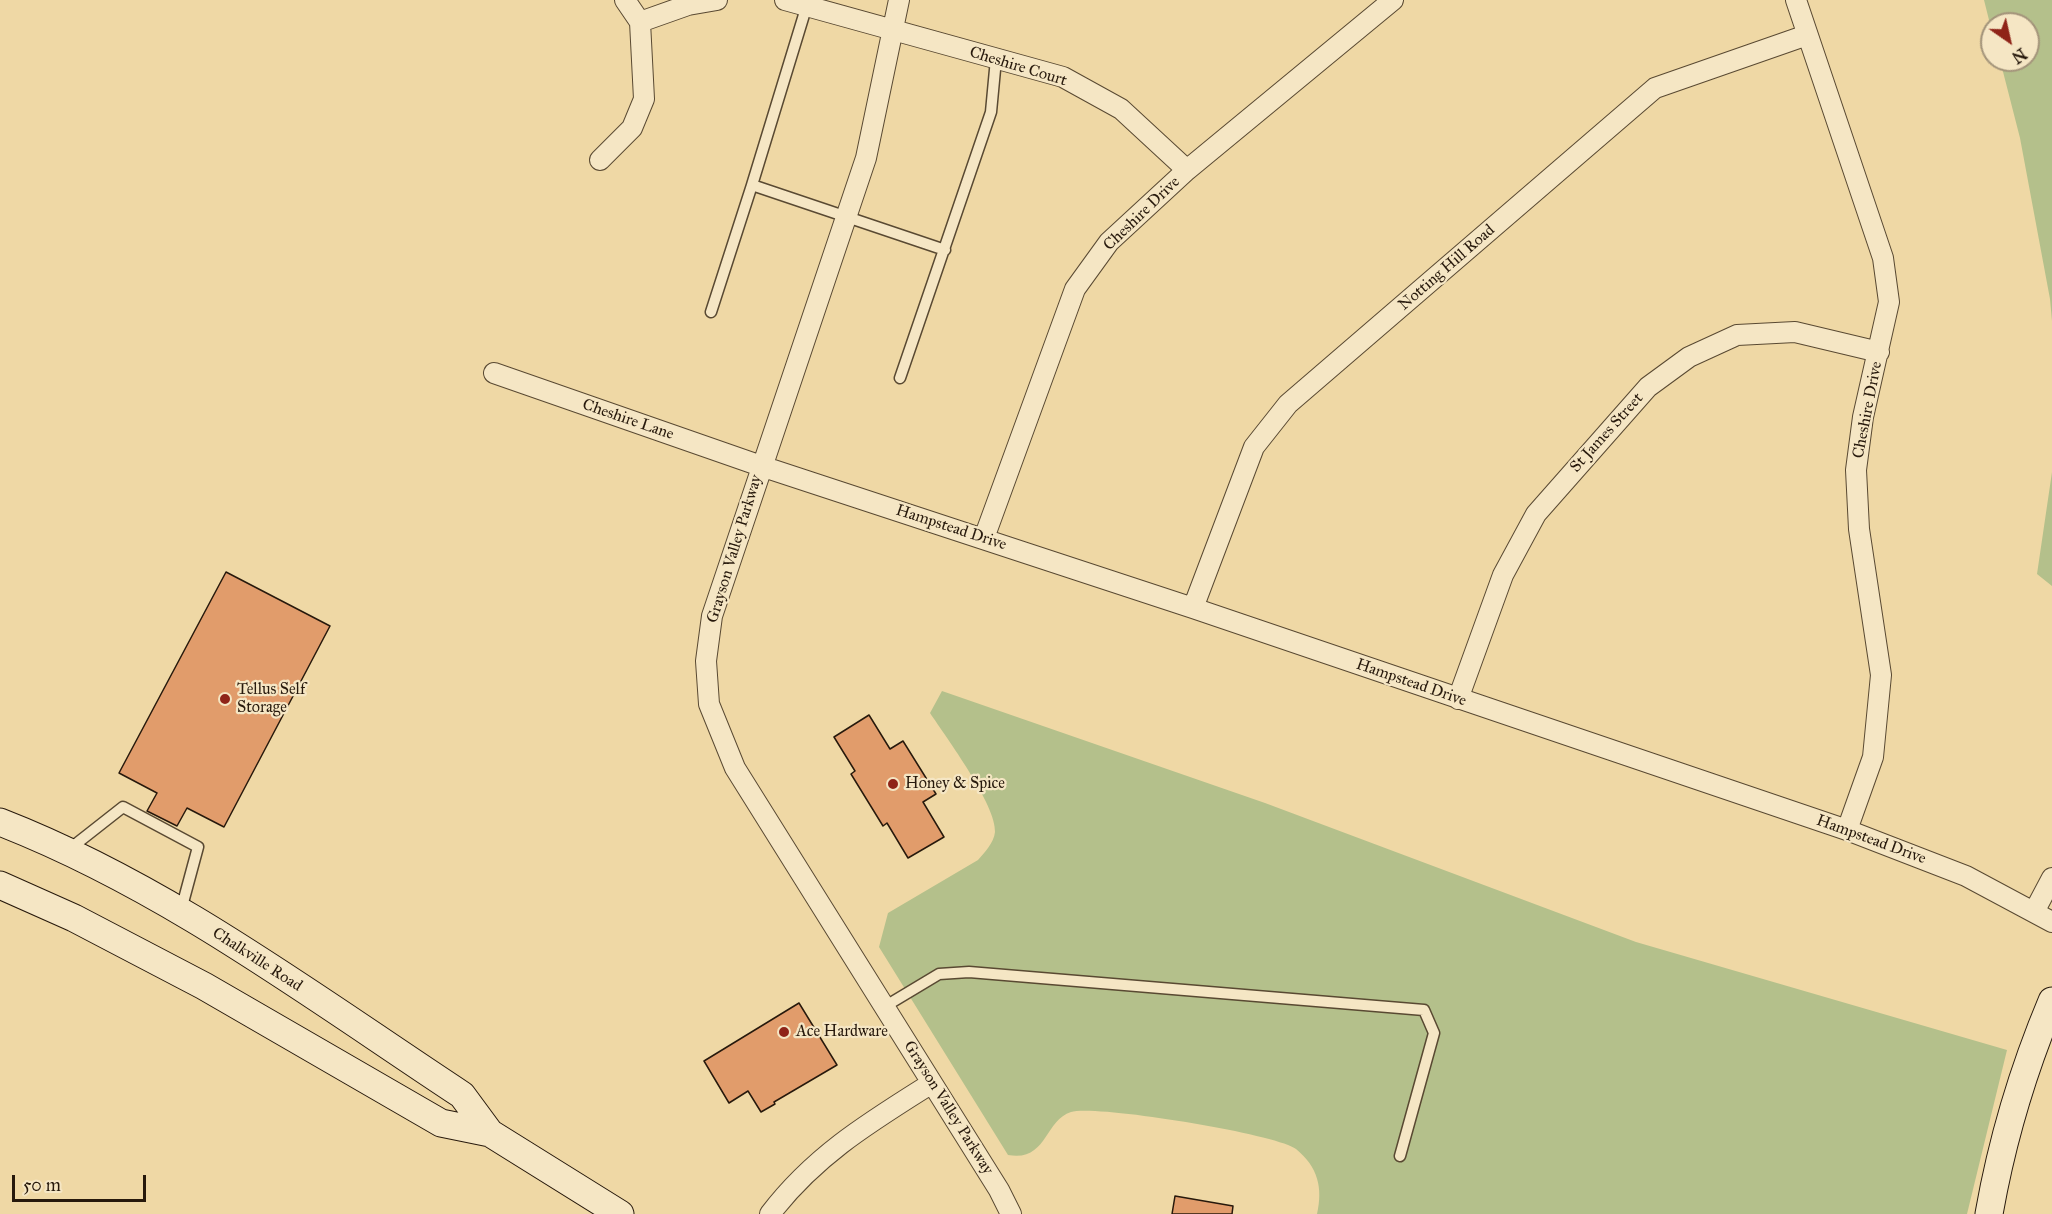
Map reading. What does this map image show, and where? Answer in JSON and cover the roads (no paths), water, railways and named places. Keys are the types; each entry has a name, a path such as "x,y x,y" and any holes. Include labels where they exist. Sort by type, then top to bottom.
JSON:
{"main road":[{"name":"Chalkville Road","path":"0,822 67,851 181,911 462,1095 490,1133"},
{"name":"Chalkville Road","path":"0,885 74,918 204,986 441,1123 490,1133 620,1214"},
{"path":"1989,1214 2008,1121 2044,1041 2052,1001"}],"street":[{"path":"600,160 632,128 644,99 640,22 625,0"},
{"path":"640,22 688,5 717,0"},
{"name":"Cheshire Court","path":"785,0 1063,77 1120,109 1187,170"},
{"name":"Grayson Valley Parkway","path":"899,0 866,158 712,616 706,661 709,704 735,768 999,1190 1011,1214"},
{"name":"Cheshire Drive","path":"984,538 1075,290 1109,242 1187,170 1393,0"},
{"name":"Cheshire Drive","path":"1796,0 1882,258 1889,302 1863,417 1856,470 1859,530 1881,675 1873,757 1847,830"},
{"name":"Notting Hill Road","path":"1193,608 1254,447 1288,404 1655,88 1808,35"},
{"name":"St James Street","path":"1458,699 1503,575 1536,514 1648,387 1689,357 1737,335 1795,332 1879,352"},
{"name":"Cheshire Lane","path":"495,373 761,466"},
{"name":"Hampstead Drive","path":"761,466 1193,608 1847,830 1966,876 2052,922"},
{"path":"2034,912 2052,878"},
{"path":"770,1214 800,1179 831,1149 932,1083"}],"lane":[{"path":"711,312 807,5"},
{"path":"900,378 991,112 996,59"},
{"path":"752,185 846,219 945,250"},
{"path":"67,851 123,807 198,847 181,911"},
{"path":"884,1007 939,974 969,972 1424,1010 1434,1033 1400,1156"}],"place":[{"name":"Tellus Self Storage","path":"225,699"},
{"name":"Honey & Spice","path":"893,784"},
{"name":"Ace Hardware","path":"784,1032"}]}
